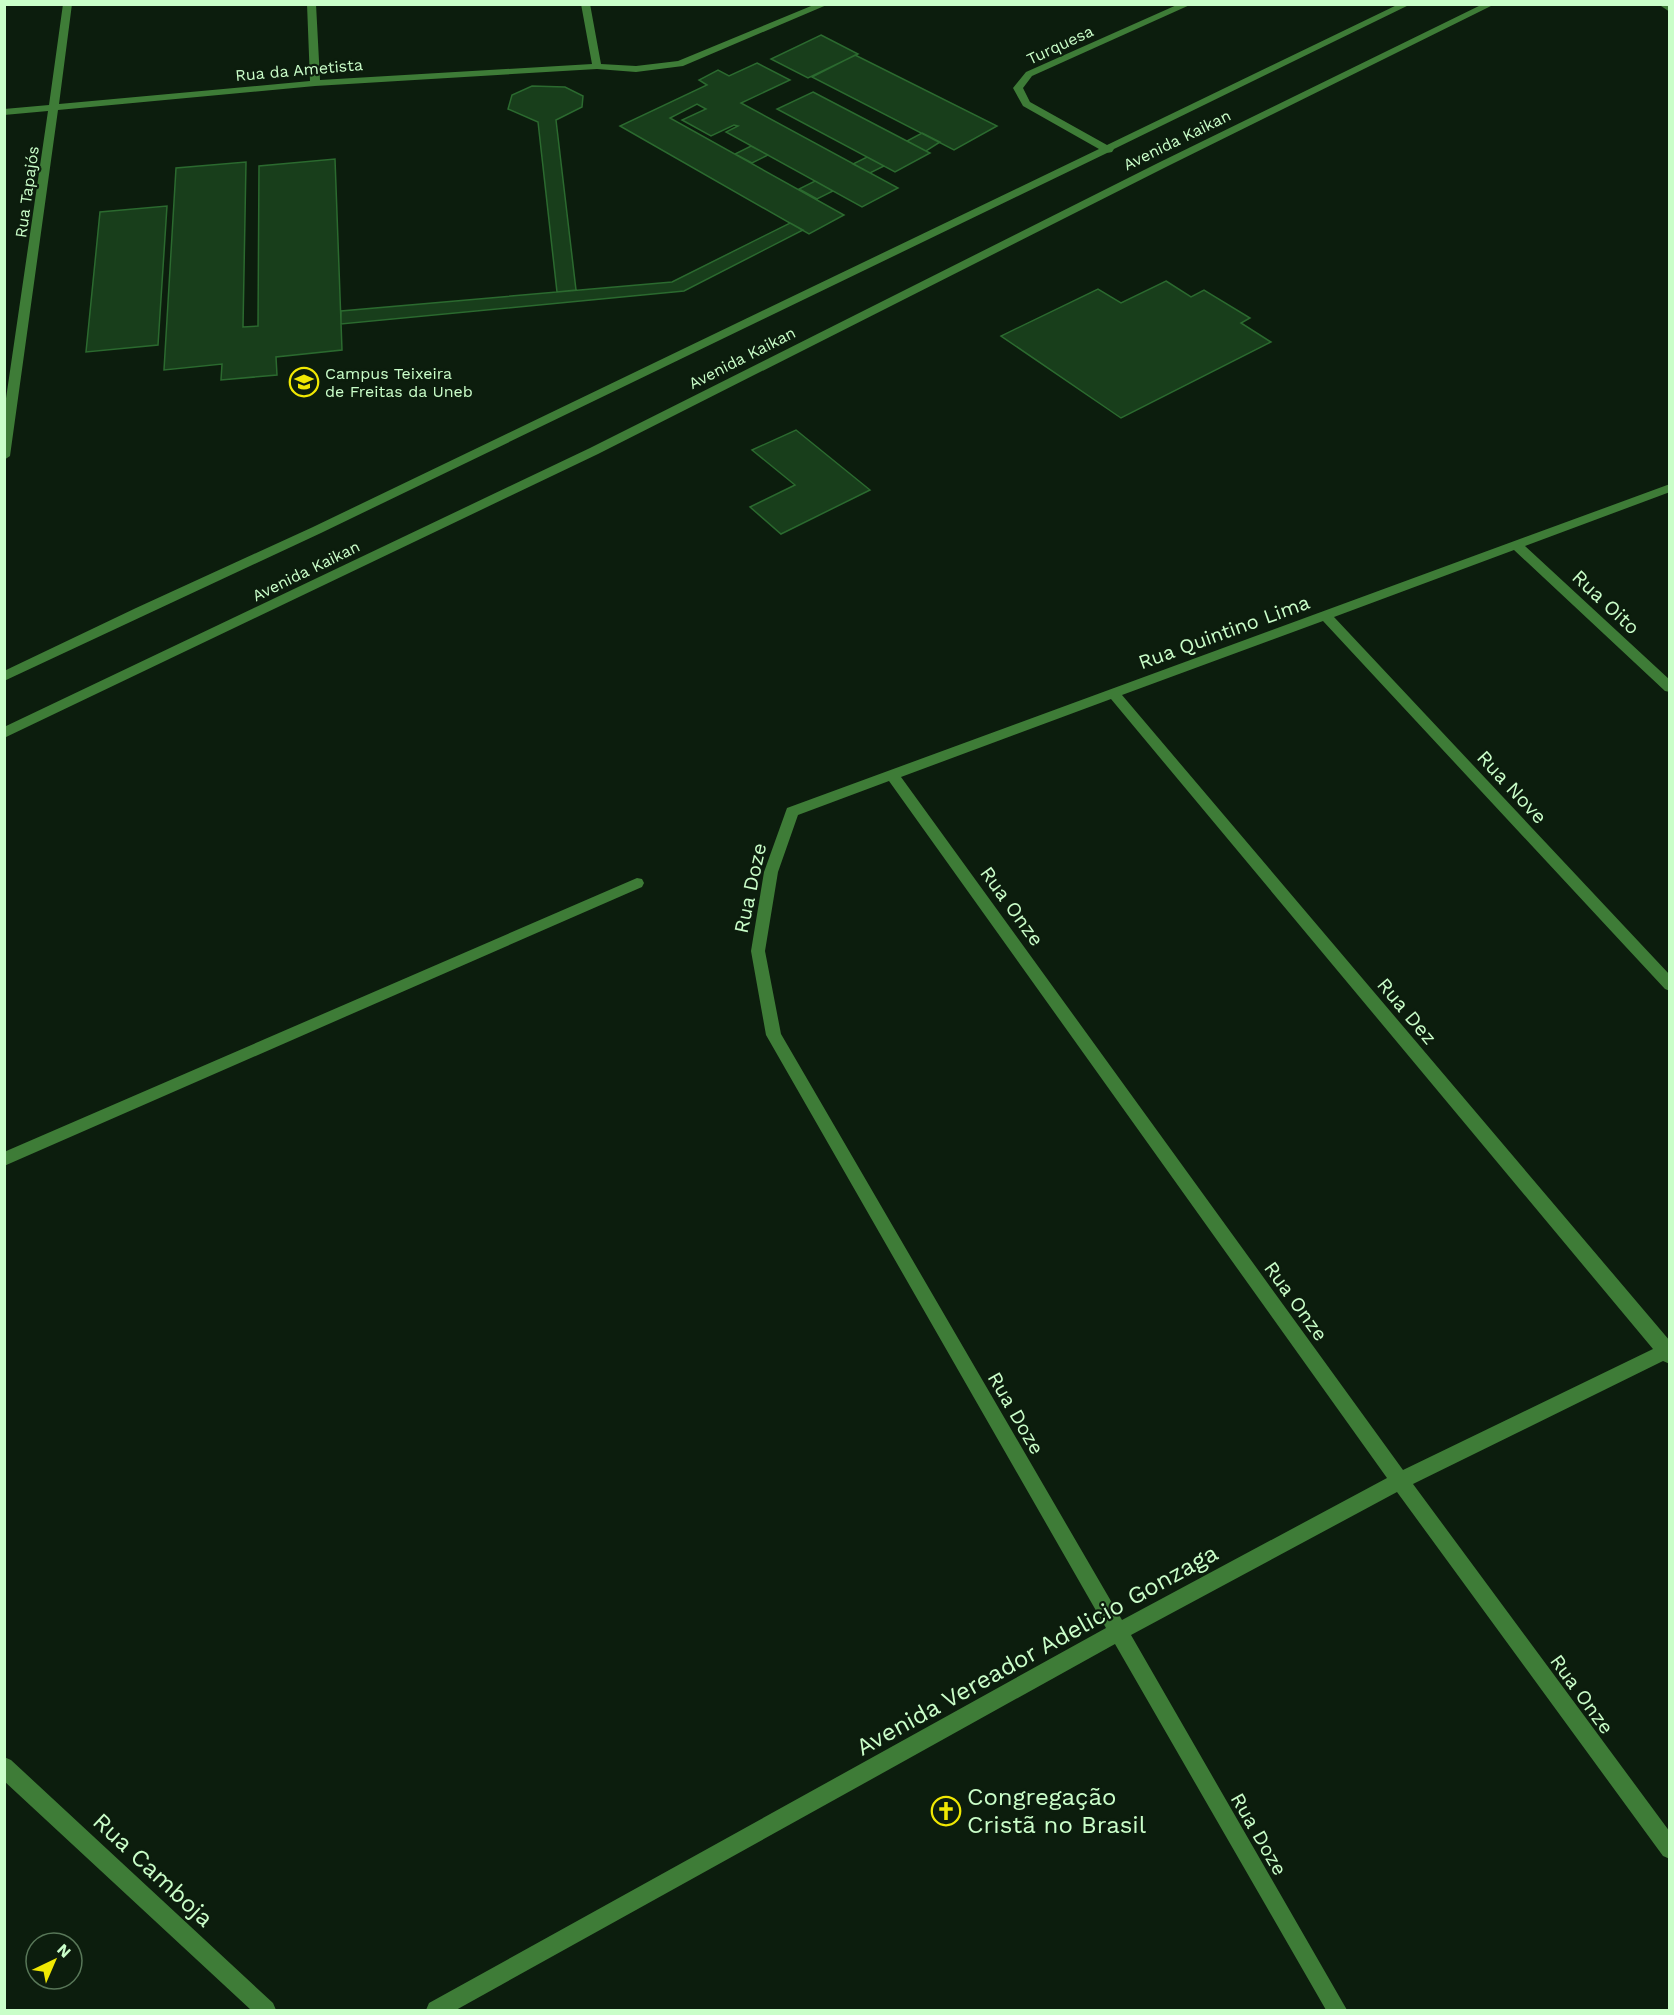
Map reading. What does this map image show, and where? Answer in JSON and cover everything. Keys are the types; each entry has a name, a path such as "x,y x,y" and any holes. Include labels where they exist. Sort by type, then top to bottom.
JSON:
{"street":[{"name":"Rua Tapajós","path":"4,456 68,4"},
{"path":"311,4 315,83"},
{"path":"585,4 597,66"},
{"name":"Rua da Ametista","path":"4,112 315,83 597,66 636,69 680,64 825,4"},
{"name":"Turquesa","path":"1108,150 1026,104 1018,88 1029,74 1188,4"},
{"name":"Avenida Kaikan","path":"4,677 140,611 317,530 1407,4"},
{"name":"Avenida Kaikan","path":"4,733 594,451 1162,165 1491,4"},
{"path":"1662,4 1670,9"},
{"name":"Rua Quintino Lima","path":"792,812 1670,488"},
{"name":"Rua Oito","path":"1516,545 1670,688"},
{"name":"Rua Nove","path":"1325,615 1670,985"},
{"name":"Rua Dez","path":"1113,693 1668,1352"},
{"name":"Rua Onze","path":"892,775 1400,1481 1670,1850"},
{"name":"Rua Doze","path":"792,812 771,872 758,951 774,1035 1337,2010"},
{"path":"4,1159 637,883"},
{"name":"Avenida Vereador Adelicio Gonzaga","path":"436,2010 1118,1632 1400,1481 1668,1352"},
{"name":"Rua Camboja","path":"4,1767 266,2010"}],"building":[{"path":"821,35 858,54 808,78 771,59"},
{"path":"855,55 997,126 954,150 812,77"},
{"path":"757,63 790,80 741,103 898,188 862,207 726,132 738,126 734,125 711,136 682,120 706,109 697,104 670,118 844,215 809,234 620,126 707,85 699,80 718,70 729,76"},
{"path":"532,86 565,87 583,96 582,107 556,120 576,290 557,292 538,122 508,109 512,95"},
{"path":"813,92 930,153 895,172 777,109"},
{"path":"922,133 940,142 926,151 907,141"},
{"path":"751,146 768,155 752,163 735,154"},
{"path":"867,157 884,166 870,173 853,164"},
{"path":"335,159 342,350 276,357 277,375 221,380 222,364 164,370 176,168 246,162 243,327 258,326 259,166"},
{"path":"815,181 833,191 817,199 799,189"},
{"path":"167,206 158,345 86,352 100,212"},
{"path":"790,223 803,230 684,291 341,324 341,311 672,282"},
{"path":"1166,281 1191,297 1204,290 1250,318 1241,323 1271,342 1121,418 1001,336 1098,289 1121,303"},
{"path":"796,430 870,490 781,534 750,507 795,485 752,450"}],"place":[{"name":"Campus Teixeira de Freitas da Uneb","path":"304,382"},
{"name":"Congregação Cristã no Brasil","path":"946,1811"}]}
